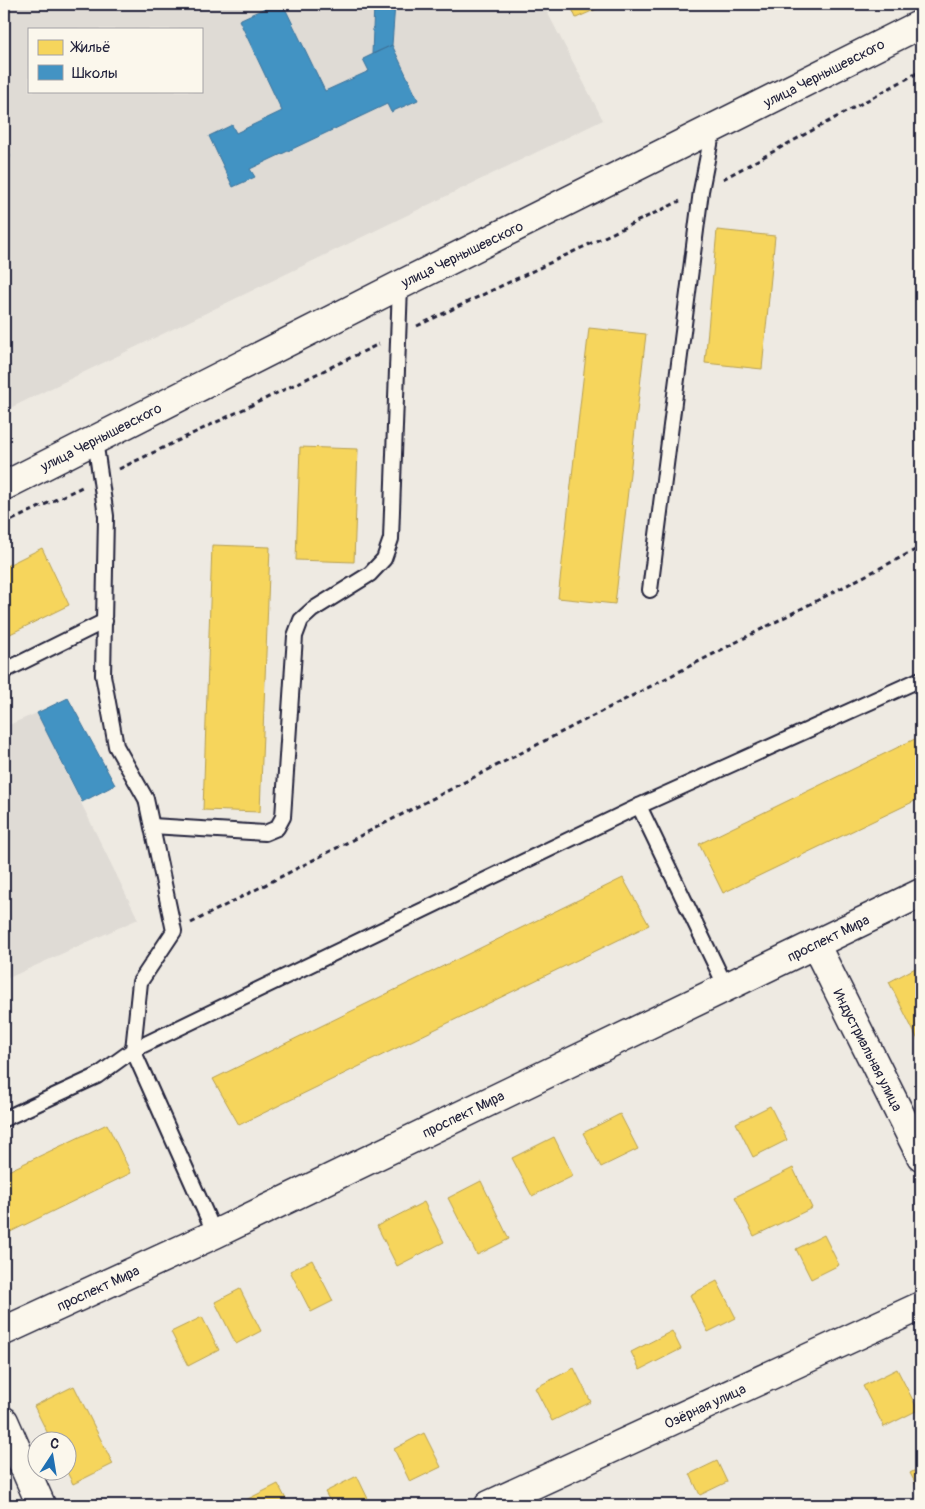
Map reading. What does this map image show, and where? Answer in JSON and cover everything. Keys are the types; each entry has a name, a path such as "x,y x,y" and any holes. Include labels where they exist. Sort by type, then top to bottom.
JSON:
{"street":[{"name":"улица Чернышевского","path":"4,486 921,24"},
{"name":"проспект Мира","path":"4,1331 215,1234 921,893"},
{"name":"Индустриальная улица","path":"815,944 921,1156"},
{"name":"Озёрная улица","path":"489,1505 921,1306"},
{"path":"4,1421 41,1505"}],"lane":[{"path":"650,590 700,191 713,128"},
{"path":"152,826 265,833 277,828 283,817 295,636 301,620 312,610 370,574 384,559 391,539 400,285"},
{"path":"95,440 106,516 103,675 116,746 146,799 174,932 140,982 133,1050 215,1234"},
{"path":"4,671 105,621"},
{"path":"4,1119 97,1076 133,1050 638,806 921,679"},
{"path":"638,806 726,987"}],"path":[{"path":"4,524 700,191 921,71"},
{"path":"174,932 921,547"}],"shaded area":[{"path":"4,4 543,4 603,120 4,411"},
{"path":"37,713 138,919 4,980 4,727"}],"building: Жильё":[{"path":"570,4 608,4 576,18"},
{"path":"717,230 775,236 762,369 705,363"},
{"path":"589,328 646,334 615,604 558,598"},
{"path":"300,447 358,449 354,562 296,560"},
{"path":"212,545 270,547 260,812 203,810"},
{"path":"42,548 69,605 4,637 4,567"},
{"path":"921,736 921,798 723,893 699,844"},
{"path":"623,878 649,925 239,1125 213,1079"},
{"path":"921,965 921,1041 919,1042 889,982"},
{"path":"770,1106 787,1140 753,1157 736,1123"},
{"path":"620,1114 638,1149 601,1167 583,1133"},
{"path":"107,1124 131,1173 4,1235 4,1173"},
{"path":"554,1137 573,1176 532,1196 512,1158"},
{"path":"793,1168 812,1208 754,1236 735,1197"},
{"path":"481,1181 509,1239 477,1255 448,1198"},
{"path":"424,1202 444,1242 397,1266 377,1226"},
{"path":"824,1235 839,1265 811,1279 796,1249"},
{"path":"312,1260 333,1301 311,1312 290,1271"},
{"path":"717,1281 736,1318 708,1332 690,1295"},
{"path":"240,1289 261,1331 236,1344 215,1302"},
{"path":"202,1317 219,1350 188,1366 171,1332"},
{"path":"672,1331 681,1349 640,1370 631,1352"},
{"path":"574,1368 591,1402 552,1421 535,1388"},
{"path":"897,1369 918,1410 884,1427 863,1386"},
{"path":"74,1386 113,1464 78,1482 78,1432 47,1432 34,1406"},
{"path":"424,1433 441,1467 410,1482 394,1449"},
{"path":"717,1461 727,1482 700,1495 690,1474"},
{"path":"921,1467 921,1494 910,1473"},
{"path":"357,1476 371,1505 332,1505 325,1492"},
{"path":"278,1484 289,1505 249,1505 246,1500"}],"building: Школы":[{"path":"274,4 283,4 325,91 369,71 363,59 392,45 418,100 391,112 387,104 250,169 255,177 233,187 209,136 232,125 236,133 282,111 239,20"},
{"path":"374,4 395,4 392,45 372,54"},
{"path":"4,155 10,155 4,200"},
{"path":"68,698 115,785 82,802 37,713"}]}
